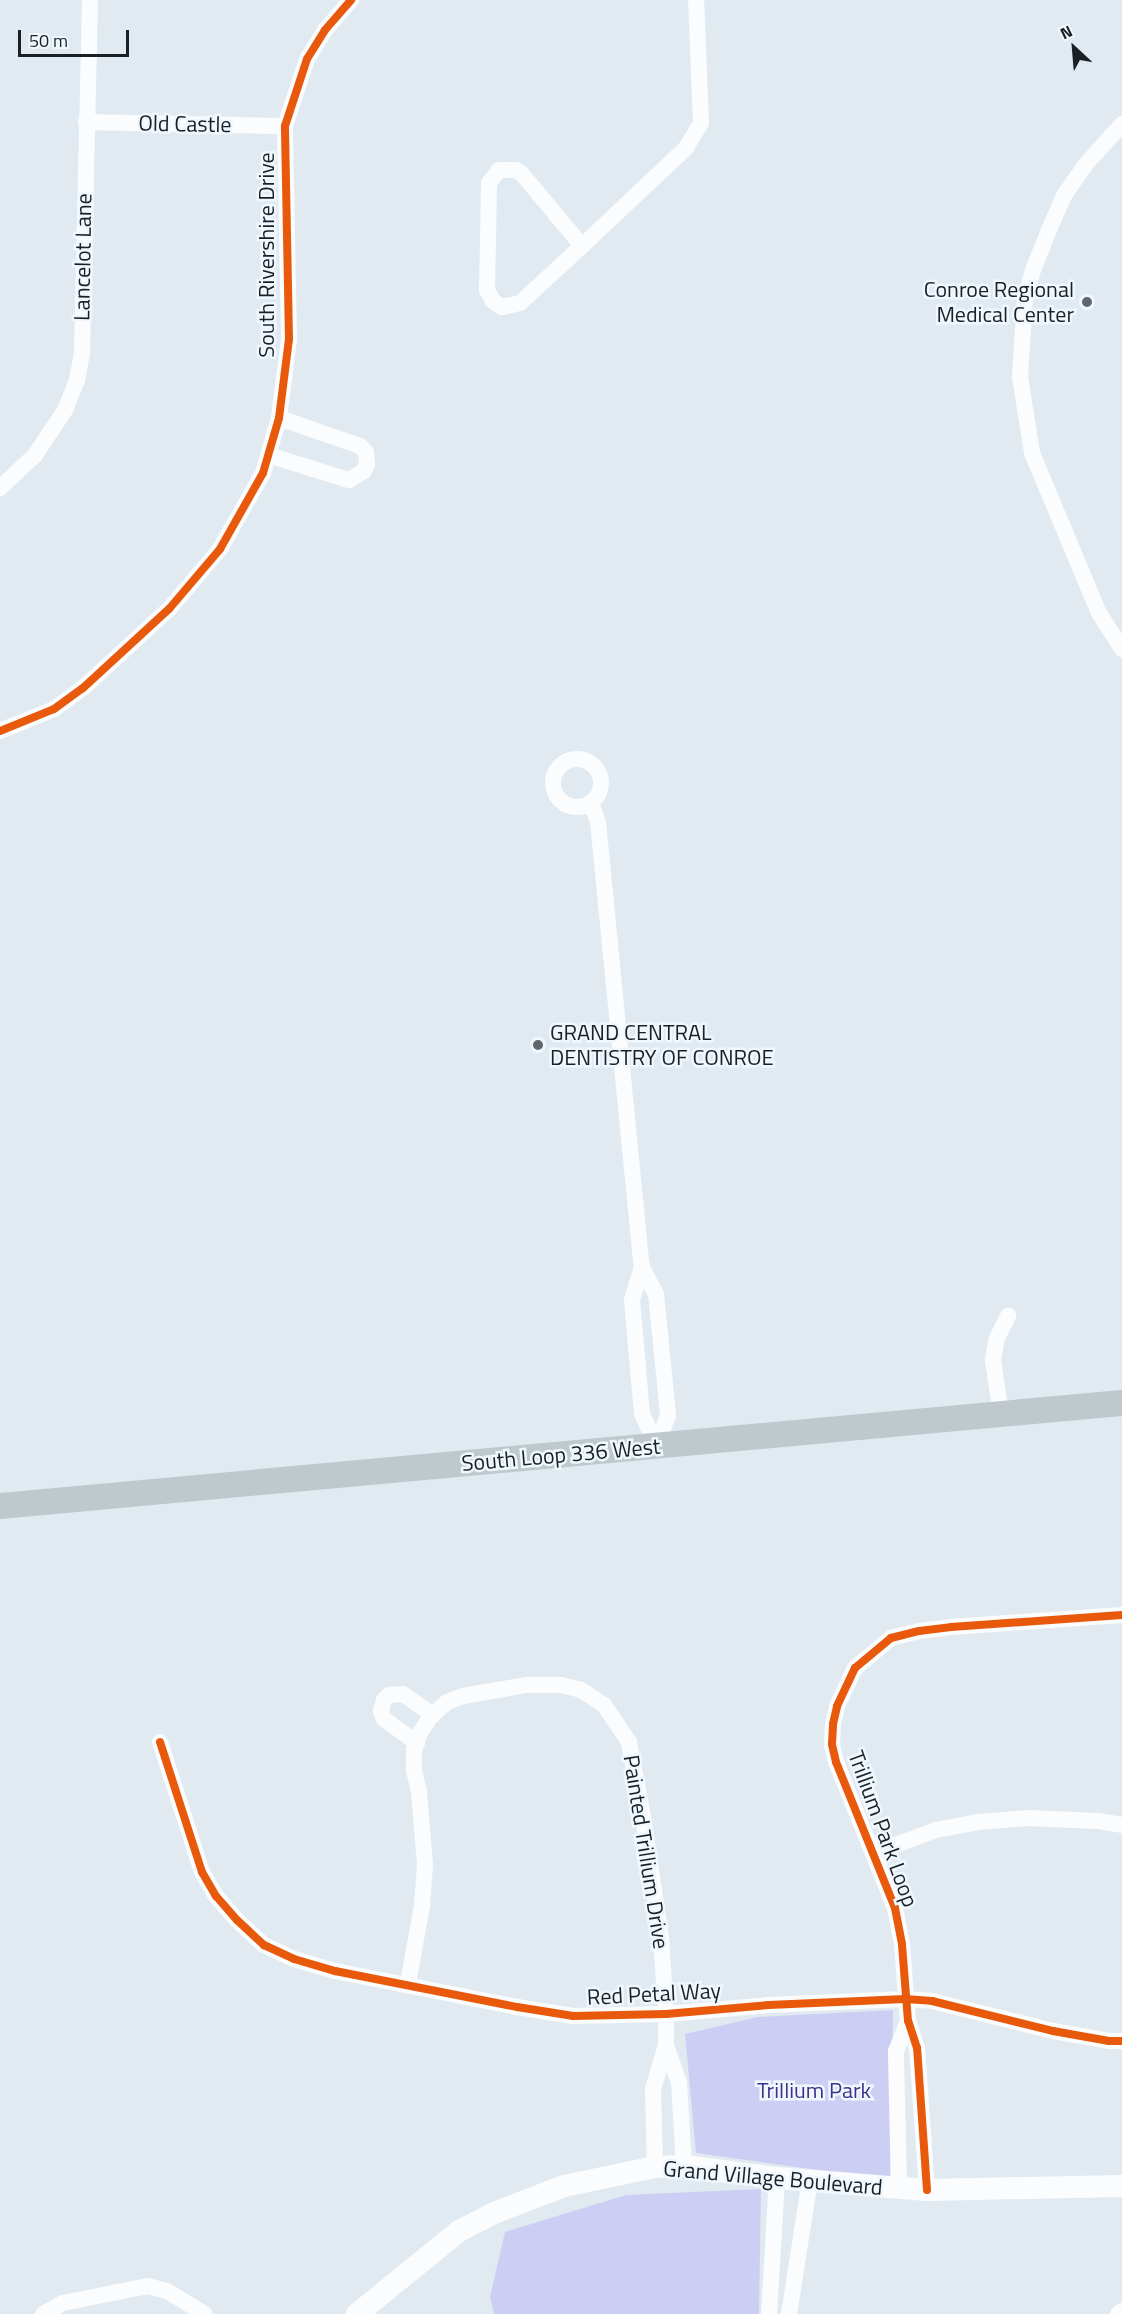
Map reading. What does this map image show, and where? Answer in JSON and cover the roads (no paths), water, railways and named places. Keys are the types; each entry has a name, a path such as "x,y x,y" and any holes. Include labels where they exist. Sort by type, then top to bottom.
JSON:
{"main road":[{"name":"South Loop 336 West","path":"0,1506 1122,1403"}],"street":[{"name":"Lancelot Lane","path":"0,488 35,455 65,410 77,381 82,352 90,0"},
{"name":"South Rivershire Drive","path":"0,731 54,708 83,688 169,609 220,549 263,473 279,418 289,339 285,126 307,59 325,30 351,0"},
{"path":"582,246 522,174 516,170 507,169 499,170 492,175 489,183 487,290 493,302 502,307 520,303 582,246 687,148 701,123 696,0"},
{"name":"Old Castle","path":"86,122 285,126"},
{"path":"1122,124 1081,172 1064,196 1049,230 1033,270 1025,299 1020,377 1032,453 1099,613 1122,649"},
{"path":"268,455 349,480 364,471 368,464 366,452 360,446 279,418"},
{"path":"591,803 598,822 642,1267 633,1300 642,1414 657,1446"},
{"path":"642,1267 656,1294 668,1415 657,1446"},
{"path":"1001,1414 993,1360 997,1338 1008,1316"},
{"name":"Trillium Park Loop","path":"927,2190 917,2048 908,2021 902,1944 896,1908 836,1762 832,1744 833,1724 844,1689 855,1668 872,1652 891,1638 919,1630 1122,1615"},
{"name":"Painted Trillium Drive","path":"408,1983 422,1906 425,1865 419,1792 414,1770 414,1751 433,1715 447,1702 463,1696 527,1686 561,1685 581,1690 604,1705 616,1720 628,1742 644,1817 661,1937 666,2014 666,2045 652,2089 655,2167"},
{"path":"417,1743 384,1719 381,1711 384,1700 389,1695 402,1694 433,1715"},
{"name":"Red Petal Way","path":"160,1742 202,1872 216,1896 264,1945 294,1959 335,1971 573,2016 666,2014 769,2005 905,1999"},
{"path":"874,1853 936,1830 979,1822 1027,1818 1098,1821 1122,1825"},
{"path":"905,1999 932,2001 1053,2031 1109,2041 1122,2041"},
{"name":"Trillium Park Loop","path":"899,2188 896,2051 908,2021"},
{"name":"Painted Trillium Drive","path":"666,2045 679,2082 684,2166"},
{"name":"Grand Village Boulevard","path":"357,2314 459,2231 494,2213 564,2186 655,2167 684,2166 777,2178 927,2190 1122,2186"},
{"path":"769,2314 777,2178"},
{"path":"789,2314 810,2180"},
{"path":"43,2314 63,2303 148,2286 167,2291 205,2314"},
{"path":"1118,2314 1122,2311"}],"place":[{"name":"Conroe Regional Medical Center","path":"1087,302"},
{"name":"GRAND CENTRAL DENTISTRY OF CONROE","path":"538,1045"}],"park label":[{"name":"Trillium Park","path":"814,2091"}]}
